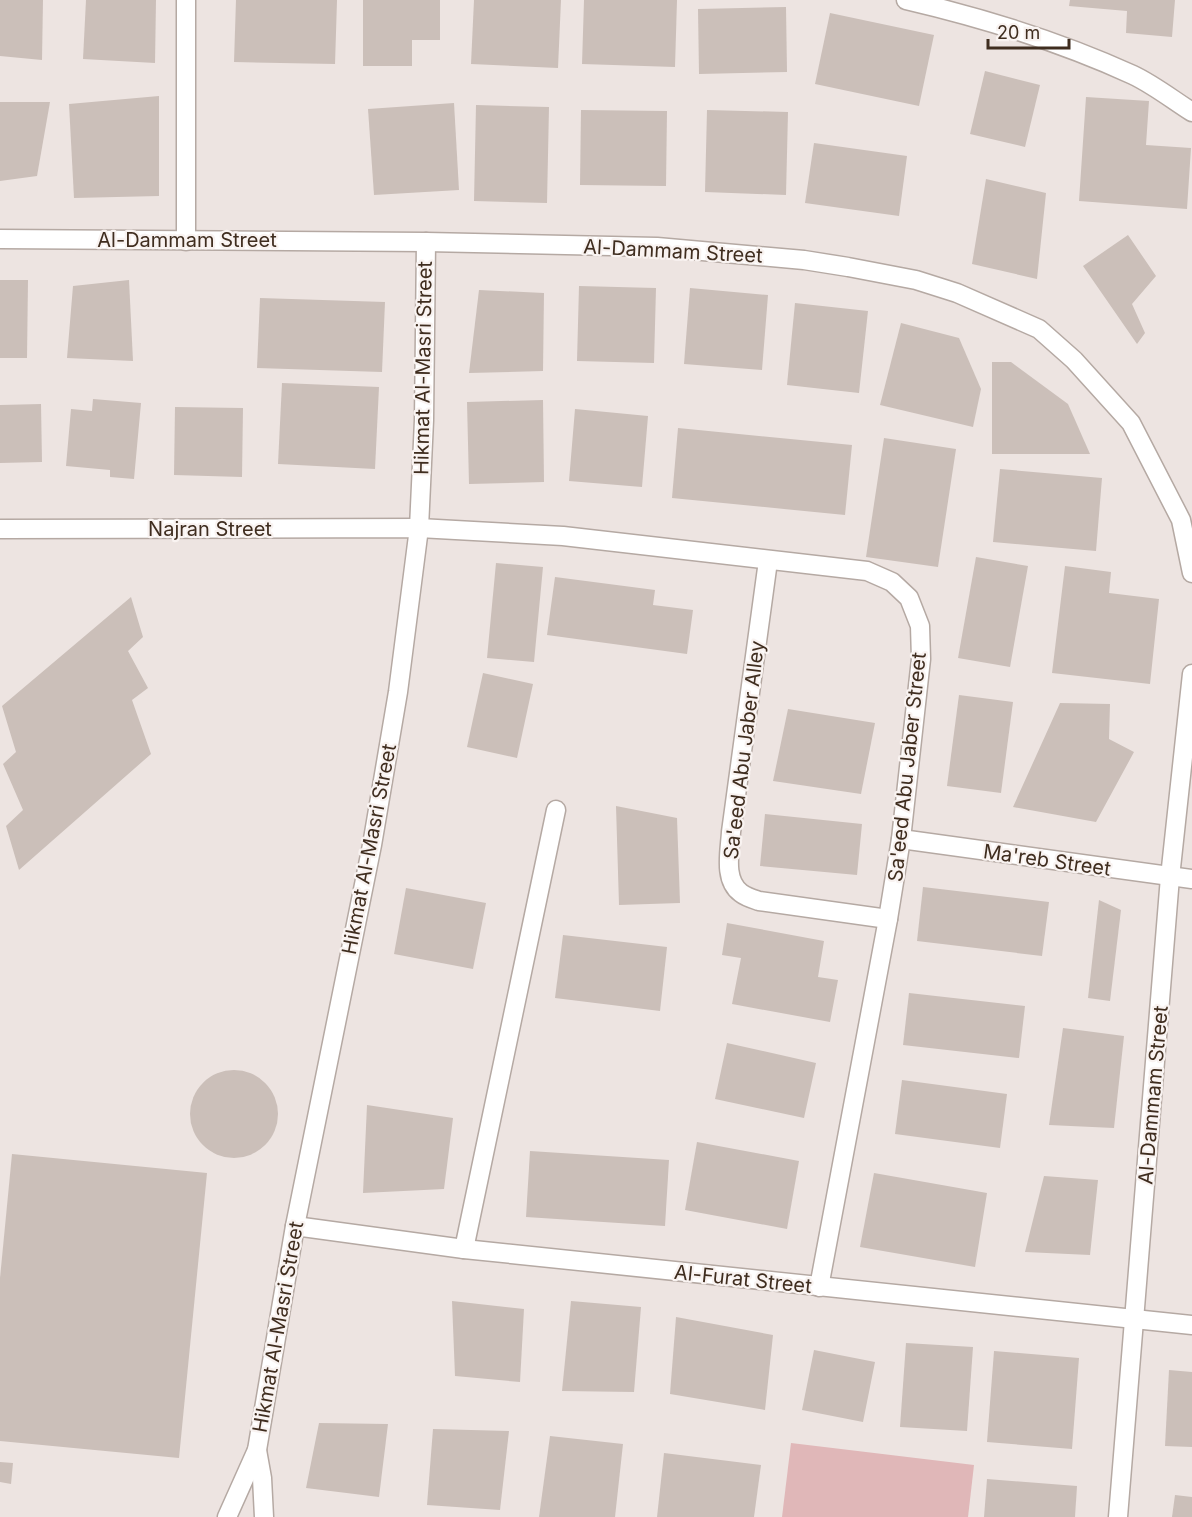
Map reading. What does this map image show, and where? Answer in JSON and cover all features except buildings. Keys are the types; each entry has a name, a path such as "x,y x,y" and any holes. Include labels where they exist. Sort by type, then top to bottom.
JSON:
{"street":[{"path":"186,0 186,241"},
{"path":"906,0 960,13 1065,48 1136,76 1192,112"},
{"name":"Al-Dammam Street","path":"0,239 426,242 657,247 780,258 848,267 916,280 957,292 1039,329 1074,360 1131,423 1181,520 1192,573"},
{"name":"Hikmat Al-Masri Street","path":"227,1517 257,1450 295,1226 372,845 398,692 419,528 424,420 426,242"},
{"name":"Najran Street","path":"0,529 419,528"},
{"name":"Sa'eed Abu Jaber Street","path":"419,528 563,536 867,571 892,582 909,598 920,626 921,659 901,839 819,1287"},
{"name":"Sa'eed Abu Jaber Alley","path":"768,561 731,832 729,869 733,882 740,892 759,901 888,919"},
{"name":"Al-Dammam Street","path":"1118,1517 1170,877 1192,674"},
{"path":"464,1249 556,810"},
{"name":"Ma'reb Street","path":"901,839 1192,879"},
{"name":"Al-Furat Street","path":"295,1226 464,1249 1192,1325"},
{"name":"Hikmat Al-Masri Street","path":"257,1450 262,1478 264,1517"}],"shaded area":[{"path":"791,1443 974,1465 968,1517 782,1517"}]}
